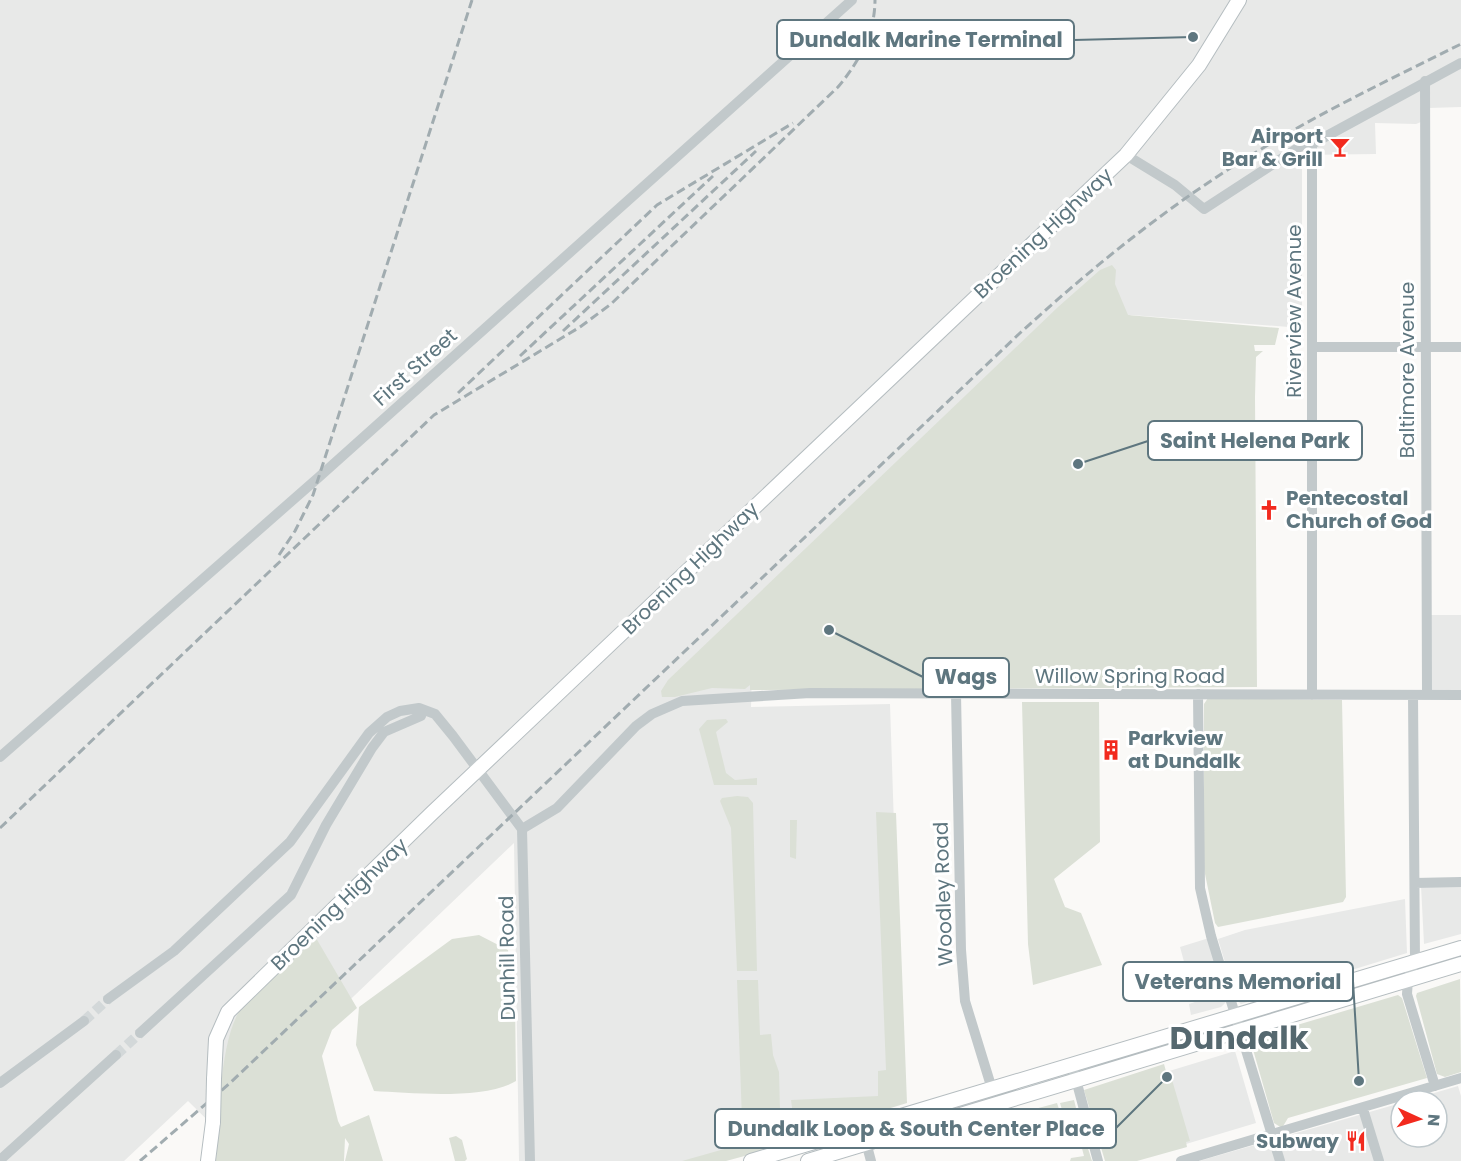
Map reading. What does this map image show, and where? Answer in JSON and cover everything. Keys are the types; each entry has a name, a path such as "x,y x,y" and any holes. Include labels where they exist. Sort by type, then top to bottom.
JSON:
{"main road":[{"name":"Broening Highway","path":"208,1161 213,1122 216,1039 228,1012 478,770 1126,155 1199,65 1239,0"},
{"path":"751,1161 1461,948"},
{"path":"808,1161 1461,964"}],"street":[{"name":"First Street","path":"0,757 354,446 852,0"},
{"path":"1126,155 1175,185 1204,209 1304,144 1312,144 1461,63"},
{"name":"Baltimore Avenue","path":"1425,81 1424,347 1427,695"},
{"name":"Riverview Avenue","path":"1312,144 1312,695"},
{"path":"1312,347 1461,347"},
{"name":"Willow Spring Road","path":"522,829 557,808 636,726 652,714 682,701 810,693 1461,695"},
{"name":"Woodley Road","path":"956,694 961,950 965,1001 992,1089"},
{"path":"1198,694 1200,888 1211,936 1280,1161"},
{"path":"1413,695 1415,961 1408,979 1407,994 1435,1086"},
{"path":"108,999 174,951 290,842 369,733 387,717 400,711 419,708 435,714 522,829"},
{"path":"140,1033 291,895 327,825 372,747 384,732 421,716"},
{"name":"Dunhill Road","path":"522,829 530,1161"},
{"path":"1415,883 1461,882"},
{"path":"0,1083 84,1021"},
{"path":"0,1160 116,1055"},
{"path":"1071,1065 1098,1161"},
{"path":"1181,1161 1435,1086 1460,1082"},
{"path":"1363,1109 1379,1161"},
{"path":"862,1127 871,1161"}],"shaded area":[{"path":"0,0 1461,0 1461,107 1429,108 1421,122 1416,124 1375,123 1376,154 1302,155 1302,328 1131,315 754,604 751,707 890,704 903,1099 797,1133 792,1126 780,1129 773,1139 690,1161 519,1161 514,843 308,1040 249,1161 188,1101 124,1161 0,1161"},
{"path":"1112,265 1116,270 1115,284 1128,315 1279,328 1275,345 1254,345 1255,351 1263,351 1256,357 1255,397 1257,687 750,690 750,685 745,689 712,688 675,697 662,697 661,691 668,680 1058,307 1100,270"},
{"path":"1431,615 1461,615 1461,690 1431,691"},
{"path":"1208,698 1342,700 1346,897 1343,902 1218,927 1215,923 1204,869 1204,704"},
{"path":"1022,702 1099,702 1100,842 1054,879 1065,907 1081,913 1102,965 1033,985 1028,944"},
{"path":"726,719 728,722 716,732 726,773 735,780 757,778 757,785 714,785 699,729 707,720"},
{"path":"748,797 753,803 757,971 737,971 731,828 720,801 722,798"},
{"path":"876,812 896,813 907,1103 796,1137 791,1100 878,1096 878,1071 886,1070"},
{"path":"790,820 797,820 796,859 790,857"},
{"path":"1421,886 1461,886 1461,934 1424,944"},
{"path":"1405,899 1407,953 1241,1004 1236,999 1218,939 1245,930"},
{"path":"479,935 508,950 515,1000 516,1081 503,1087 467,1093 427,1094 374,1091 356,1045 359,1007 452,939"},
{"path":"316,938 357,1008 332,1030 322,1056 338,1121 341,1127 369,1115 383,1161 345,1161 349,1144 345,1138 344,1161 216,1161 224,1059 234,1021 242,1007 258,989"},
{"path":"1209,938 1226,1002 1221,1007 1191,1015 1189,1004 1195,1002 1180,947"},
{"path":"1460,979 1461,1072 1445,1077 1437,1074 1416,996 1417,993"},
{"path":"737,980 758,980 760,1035 771,1034 773,1055 779,1072 780,1110 775,1115 747,1123 742,1120"},
{"path":"1398,995 1402,998 1427,1078 1288,1118 1282,1128 1274,1123 1250,1039"},
{"path":"1235,1051 1256,1123 1186,1144 1166,1072"},
{"path":"1164,1064 1167,1075 1170,1073 1190,1141 1186,1142 1187,1147 1137,1161 1105,1161 1084,1090"},
{"path":"1458,1086 1461,1096 1461,1161 1199,1161 1389,1106 1389,1149 1449,1149 1448,1089"},
{"path":"1074,1100 1078,1116 1065,1120 1060,1103"},
{"path":"1057,1103 1061,1115 1033,1122 1031,1110"},
{"path":"775,1125 783,1133 774,1148 726,1161 682,1161 742,1144 742,1133"},
{"path":"456,1136 462,1140 467,1159 465,1161 455,1161 449,1138"},
{"path":"1084,1136 1092,1161 1070,1161 1071,1158 1084,1156 1080,1141 1071,1144 1070,1140"}],"tunnel":[{"path":"84,1021 108,999"},
{"path":"116,1055 140,1033"}],"railway":[{"path":"279,555 295,531 313,495 472,0"},
{"path":"0,828 434,415 580,327 611,304 838,87 853,68 869,35 875,0"},
{"path":"140,1161 230,1083 1020,333 1078,282 1167,211 1230,168 1312,120 1461,44"},
{"path":"458,393 657,205 793,123"},
{"path":"563,331 756,151"},
{"path":"520,356 713,176"}],"place":[{"name":"Dundalk Marine Terminal","path":"1193,37"},
{"name":"Airport Bar & Grill","path":"1340,147"},
{"name":"Saint Helena Park","path":"1078,464"},
{"name":"Pentecostal Church of God","path":"1269,510"},
{"name":"Wags","path":"829,630"},
{"name":"Parkview at Dundalk","path":"1111,750"},
{"name":"Dundalk Loop & South Center Place","path":"1167,1077"},
{"name":"Veterans Memorial","path":"1359,1081"},
{"name":"Subway","path":"1356,1141"}],"district":[{"name":"Dundalk","path":"1239,1038"}]}
